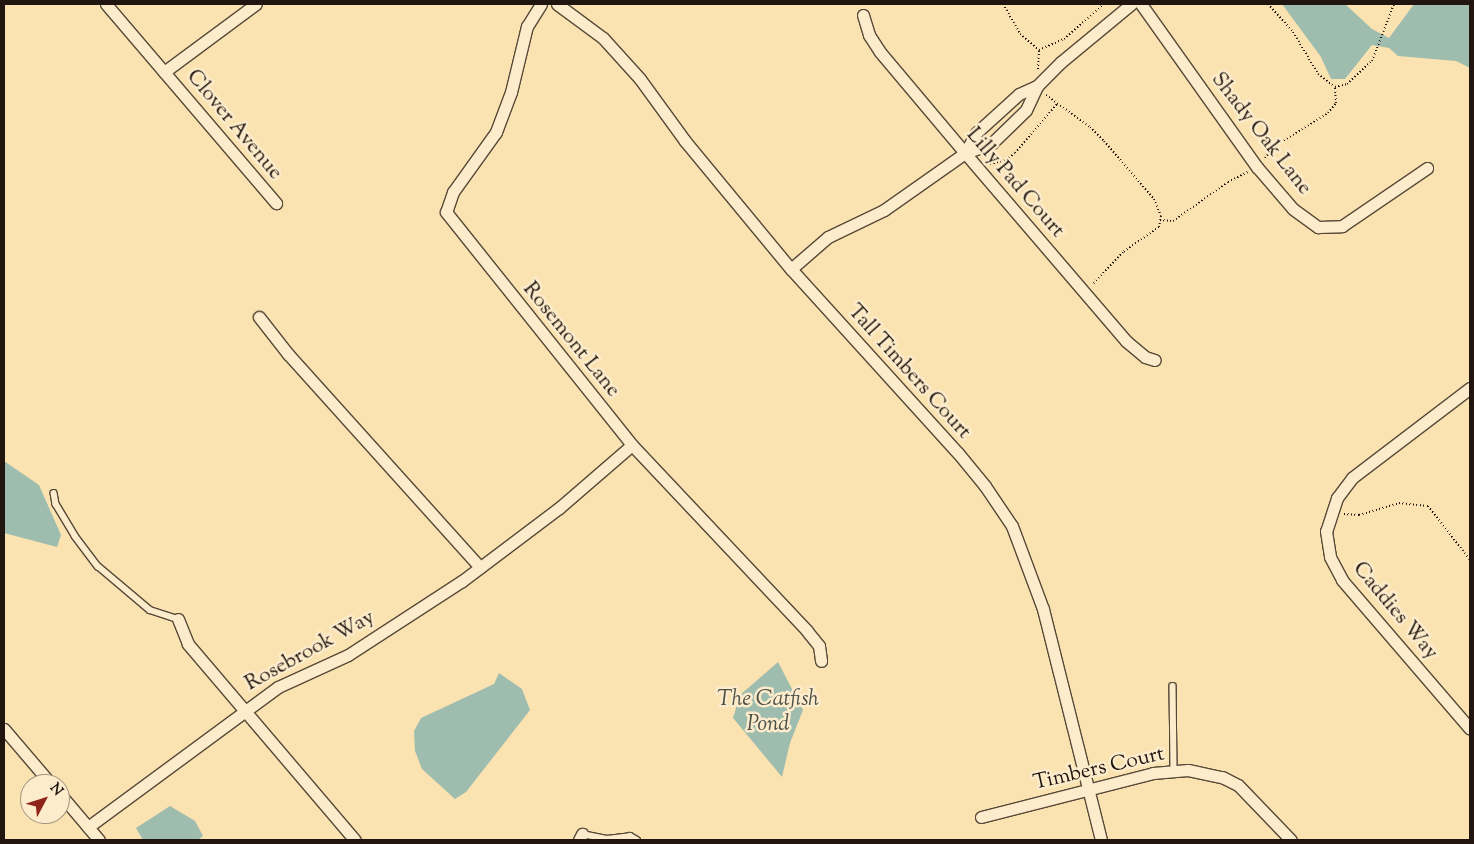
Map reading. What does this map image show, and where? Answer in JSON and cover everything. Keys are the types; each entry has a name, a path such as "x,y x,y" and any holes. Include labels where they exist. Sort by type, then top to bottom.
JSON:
{"street":[{"name":"Clover Avenue","path":"106,4 276,202"},
{"name":"Clover Avenue","path":"164,72 256,4"},
{"name":"Rosemont Lane","path":"541,4 527,26 511,92 496,132 453,192 446,212 632,445 807,630 819,646 821,661"},
{"name":"Tall Timbers Court","path":"557,4 603,38 640,79 685,142 791,269 958,453 985,486 1012,526 1043,610 1101,840"},
{"path":"791,269 828,237 884,210 965,153 992,143 1026,110 1037,86 1061,62 1130,4"},
{"name":"Shady Oak Lane","path":"1141,4 1257,167 1293,209 1318,227 1342,226 1427,168"},
{"name":"Lilly Pad Court","path":"862,15 869,35 880,52 965,153 1126,341 1145,357 1155,360"},
{"path":"965,153 983,126 1019,94 1037,86"},
{"path":"259,317 288,354 480,567"},
{"name":"Caddies Way","path":"1470,388 1352,478 1337,498 1327,522 1330,556 1342,580 1470,729"},
{"name":"Rosebrook Way","path":"88,826 242,711 278,687 348,655 480,567 559,508 632,445"},
{"path":"178,619 188,644 242,711 355,840"},
{"path":"4,729 42,774"},
{"name":"Timbers Court","path":"981,817 1088,789 1174,770 1205,772 1238,785 1291,840"},
{"path":"70,805 99,840"}],"lane":[{"path":"54,493 56,504 75,536 98,566 150,610 178,619"},
{"path":"1173,686 1174,770"},
{"path":"580,837 607,840 630,836 637,840"}],"path":[{"path":"1002,4 1020,34 1039,50 1064,39 1104,4"},
{"path":"1268,4 1293,32 1318,74 1335,87 1347,84 1363,70 1378,51 1394,4"},
{"path":"1037,86 1057,104 1090,126 1154,199 1162,216 1159,227 1123,252 1085,293"},
{"path":"988,165 1006,160 1015,153 1057,104"},
{"path":"1327,522 1343,514 1359,515 1399,503 1428,506 1470,560"}],"water":[{"path":"1282,4 1345,4 1372,29 1389,38 1414,4 1467,4 1470,6 1470,68 1456,61 1398,56 1389,48 1372,45 1345,79 1331,79 1321,57"},
{"path":"4,461 39,485 61,535 57,547 4,533"},
{"name":"The Catfish Pond","path":"778,662 803,710 790,743 782,777 733,718 740,695"},
{"path":"499,673 522,689 530,710 466,792 455,799 422,769 415,751 414,731 421,718 494,684"},
{"path":"170,806 195,821 203,836 198,840 143,840 136,828"}]}
